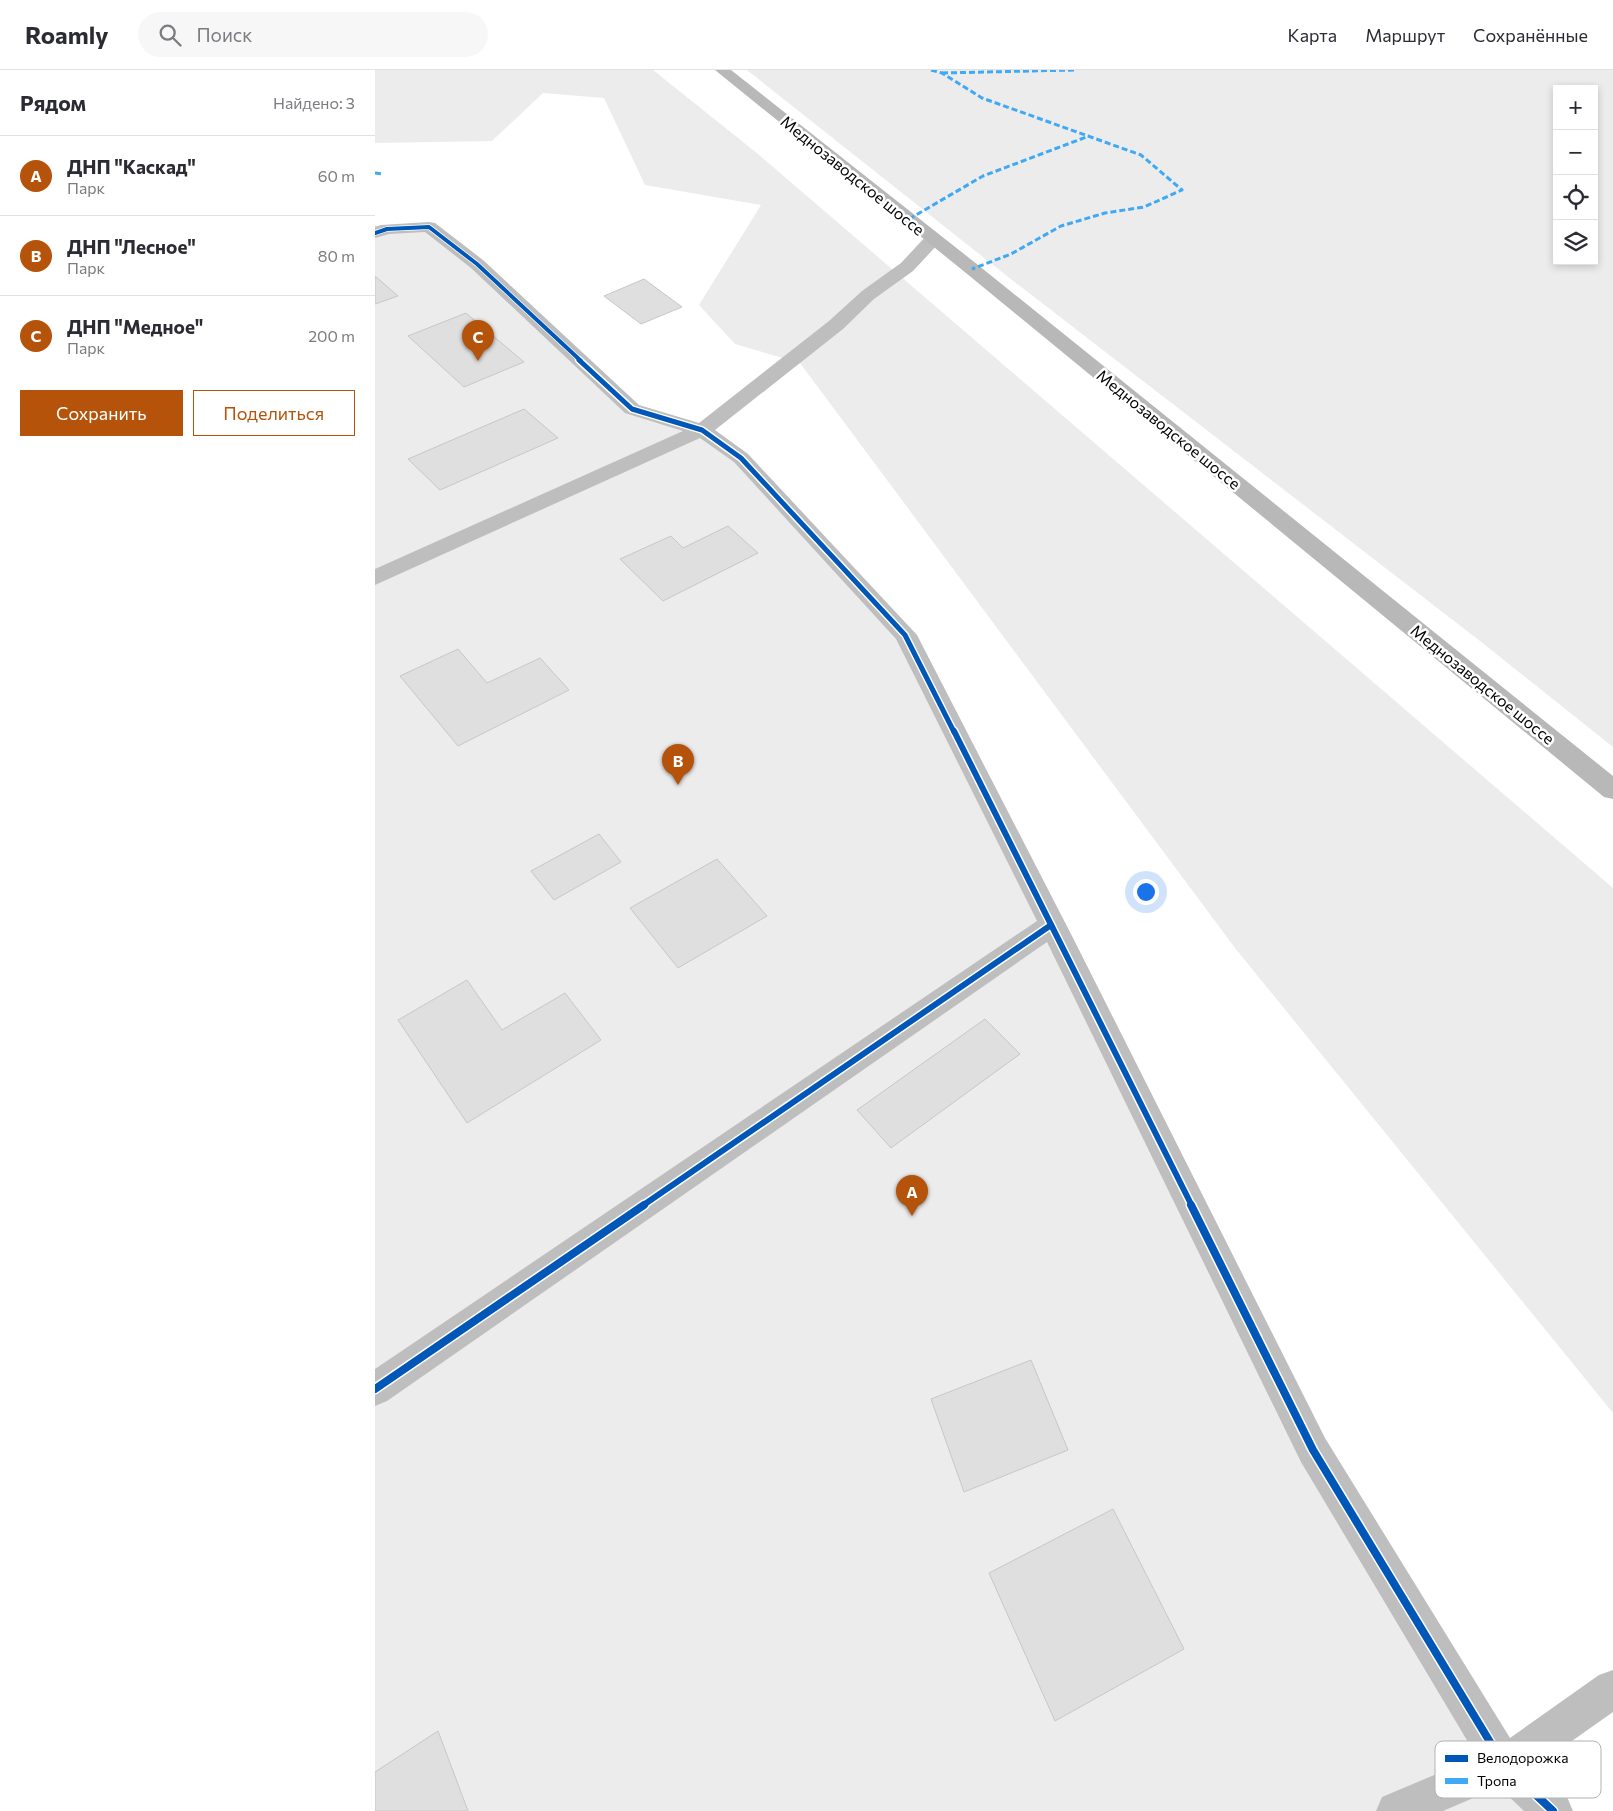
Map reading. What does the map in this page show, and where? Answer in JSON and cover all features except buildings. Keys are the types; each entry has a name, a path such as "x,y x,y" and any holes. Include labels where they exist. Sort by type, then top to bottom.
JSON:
{"main road":[{"name":"Меднозаводское шоссе","path":"722,70 933,238 1613,790"}],"street":[{"path":"375,233 387,229 429,227 477,264 632,409 702,430 741,458 905,635 1313,1450 1489,1741"},
{"path":"375,578 702,430 836,325 867,296 907,267 933,238"},
{"path":"375,1389 1051,925"},
{"path":"1538,1741 1613,1689"},
{"path":"1396,1811 1435,1794"},
{"path":"1539,1798 1553,1811"}],"shaded area":[{"path":"375,70 653,70 758,154 1613,888 1613,1413 1235,948 800,363 735,344 699,305 761,205 645,185 604,98 543,93 492,141 375,143"},
{"path":"747,70 1613,70 1613,747 1480,641 1012,280"},
{"path":"375,225 387,229 429,227 632,409 706,433 905,635 1313,1450 1507,1741 1435,1741 1435,1798 1545,1798 1554,1811 375,1811"}],"marked path":[{"path":"931,70 942,73 982,98 1141,155 1182,190 1144,207 1105,213 1061,226 1011,254 972,269"},
{"path":"942,73 1074,70"},
{"path":"909,219 983,176 1089,136"},
{"path":"375,173 383,174"}],"cycle path":[{"path":"375,233 387,229 429,227 477,264 632,409 702,430 741,458 905,635 1058,936 1313,1450 1489,1741"},
{"path":"375,1389 1051,925"},
{"path":"1539,1798 1553,1811"}],"place":[{"name":"ДНП \"Медное\"","path":"478,361"},
{"name":"ДНП \"Лесное\"","path":"678,785"},
{"name":"ДНП \"Каскад\"","path":"912,1216"}]}
